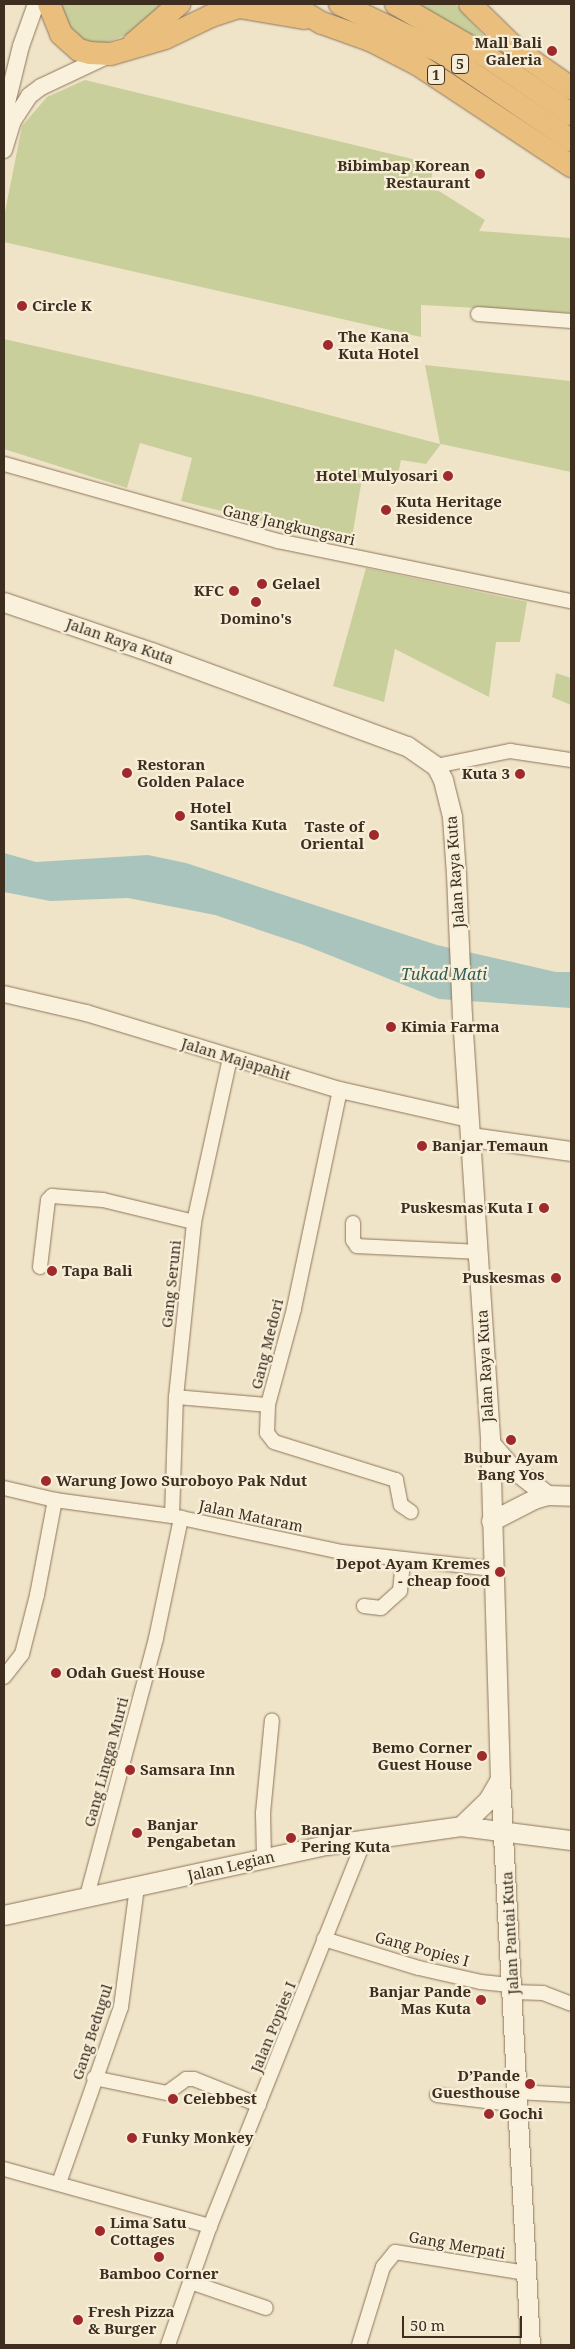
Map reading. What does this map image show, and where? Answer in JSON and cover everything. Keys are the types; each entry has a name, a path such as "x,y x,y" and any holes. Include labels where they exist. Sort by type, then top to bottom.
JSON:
{"highway":[{"path":"49,4 54,21 70,43 79,50 121,49 165,38 211,16 239,7 283,12 322,22"},
{"path":"121,49 179,4"},
{"name":"1","path":"290,4 322,22 370,40 417,64 571,166"},
{"name":"5","path":"340,4 441,52 571,140"},
{"name":"5","path":"396,4 486,56 571,114"},
{"path":"470,4 518,51 571,88"}],"main road":[{"name":"Jalan Raya Kuta","path":"4,602 152,652 407,746 436,766 443,780 452,817 462,1016 479,1252 490,1443 491,1521"},
{"path":"470,1128 571,1151"},
{"name":"Jalan Raya Kuta","path":"490,1443 511,1467 546,1495"},
{"path":"491,1521 524,1502 546,1495 571,1496"},
{"name":"Jalan Pantai Kuta","path":"491,1521 500,1779 505,1832 530,2345"},
{"path":"461,1826 488,1800 500,1779"},
{"name":"Jalan Legian","path":"4,1915 264,1858 364,1840 461,1826 571,1840"}],"street":[{"path":"4,115 21,46 36,4"},
{"path":"4,150 13,121 30,96 41,87 121,49"},
{"path":"478,314 571,321"},
{"name":"Gang Jangkungsari","path":"4,464 278,541 571,601"},
{"path":"436,766 510,751 571,760"},
{"name":"Jalan Majapahit","path":"4,994 86,1013 230,1058 470,1128"},
{"name":"Gang Seruni","path":"177,1517 176,1398 194,1222 230,1058"},
{"name":"Gang Medori","path":"340,1090 294,1309 268,1405 267,1433 271,1440 396,1480 402,1505 410,1512"},
{"path":"40,1267 48,1200 52,1196 103,1200 194,1222"},
{"path":"353,1223 353,1240 357,1246 479,1252"},
{"path":"176,1398 268,1405"},
{"name":"Jalan Mataram","path":"4,1488 55,1500 177,1517 342,1552 403,1562 493,1569"},
{"path":"4,1678 22,1654 38,1595 55,1500"},
{"name":"Gang Lingga Murti","path":"87,1896 156,1638 177,1517"},
{"path":"364,1606 381,1608 400,1591 403,1562"},
{"path":"264,1858 264,1805 272,1720"},
{"name":"Jalan Popies I","path":"168,2345 210,2226 364,1840"},
{"name":"Gang Bedugul","path":"59,2183 94,2078 121,2007 137,1887"},
{"name":"Gang Popies I","path":"324,1939 419,1968 543,1994 571,2004"},
{"path":"94,2078 167,2093 186,2079 194,2079 259,2105"},
{"path":"437,2095 518,2098 571,2095"},
{"path":"4,2169 210,2226"},
{"name":"Gang Merpati","path":"359,2345 368,2310 392,2253 526,2273"},
{"path":"190,2282 266,2308"}],"green space":[{"path":"55,4 172,4 147,26 95,48 68,29"},
{"path":"416,4 455,4 496,49"},
{"path":"85,80 433,164 431,186 485,220 479,231 571,238 571,313 421,305 421,337 4,242 4,217 22,126 47,97"},
{"path":"4,339 260,397 440,444 425,365 571,381 571,472 441,444 426,464 401,460 396,484 362,479 351,543 181,501 192,458 140,443 127,488 4,449"},
{"path":"366,568 527,602 520,642 496,642 489,697 395,649 384,702 333,686"},
{"path":"556,673 571,678 571,705 552,697"}],"water":[{"name":"Tukad Mati","path":"4,853 36,862 148,855 186,863 437,945 556,972 571,972 571,1008 439,999 304,945 215,915 128,898 50,901 4,892"}],"place":[{"name":"Mall Bali Galeria","path":"552,51"},
{"name":"Bibimbap Korean Restaurant","path":"480,174"},
{"name":"Circle K","path":"22,306"},
{"name":"The Kana Kuta Hotel","path":"328,345"},
{"name":"Hotel Mulyosari","path":"448,476"},
{"name":"Kuta Heritage Residence","path":"386,510"},
{"name":"Gelael","path":"262,584"},
{"name":"KFC","path":"234,591"},
{"name":"Domino's","path":"256,602"},
{"name":"Restoran Golden Palace","path":"127,773"},
{"name":"Kuta 3","path":"520,774"},
{"name":"Hotel Santika Kuta","path":"180,816"},
{"name":"Taste of Oriental","path":"374,835"},
{"name":"Kimia Farma","path":"391,1027"},
{"name":"Banjar Temaun","path":"422,1146"},
{"name":"Puskesmas Kuta I","path":"544,1208"},
{"name":"Tapa Bali","path":"52,1271"},
{"name":"Puskesmas","path":"556,1278"},
{"name":"Bubur Ayam Bang Yos","path":"511,1440"},
{"name":"Warung Jowo Suroboyo Pak Ndut","path":"46,1481"},
{"name":"Depot Ayam Kremes - cheap food","path":"500,1572"},
{"name":"Odah Guest House","path":"56,1673"},
{"name":"Bemo Corner Guest House","path":"482,1756"},
{"name":"Samsara Inn","path":"130,1770"},
{"name":"Banjar Pengabetan","path":"137,1833"},
{"name":"Banjar Pering Kuta","path":"291,1838"},
{"name":"Banjar Pande Mas Kuta","path":"481,2000"},
{"name":"D’Pande Guesthouse","path":"530,2084"},
{"name":"Celebbest","path":"173,2099"},
{"name":"Gochi","path":"489,2114"},
{"name":"Funky Monkey","path":"132,2138"},
{"name":"Lima Satu Cottages","path":"100,2231"},
{"name":"Bamboo Corner","path":"159,2257"},
{"name":"Fresh Pizza & Burger","path":"78,2320"}]}
